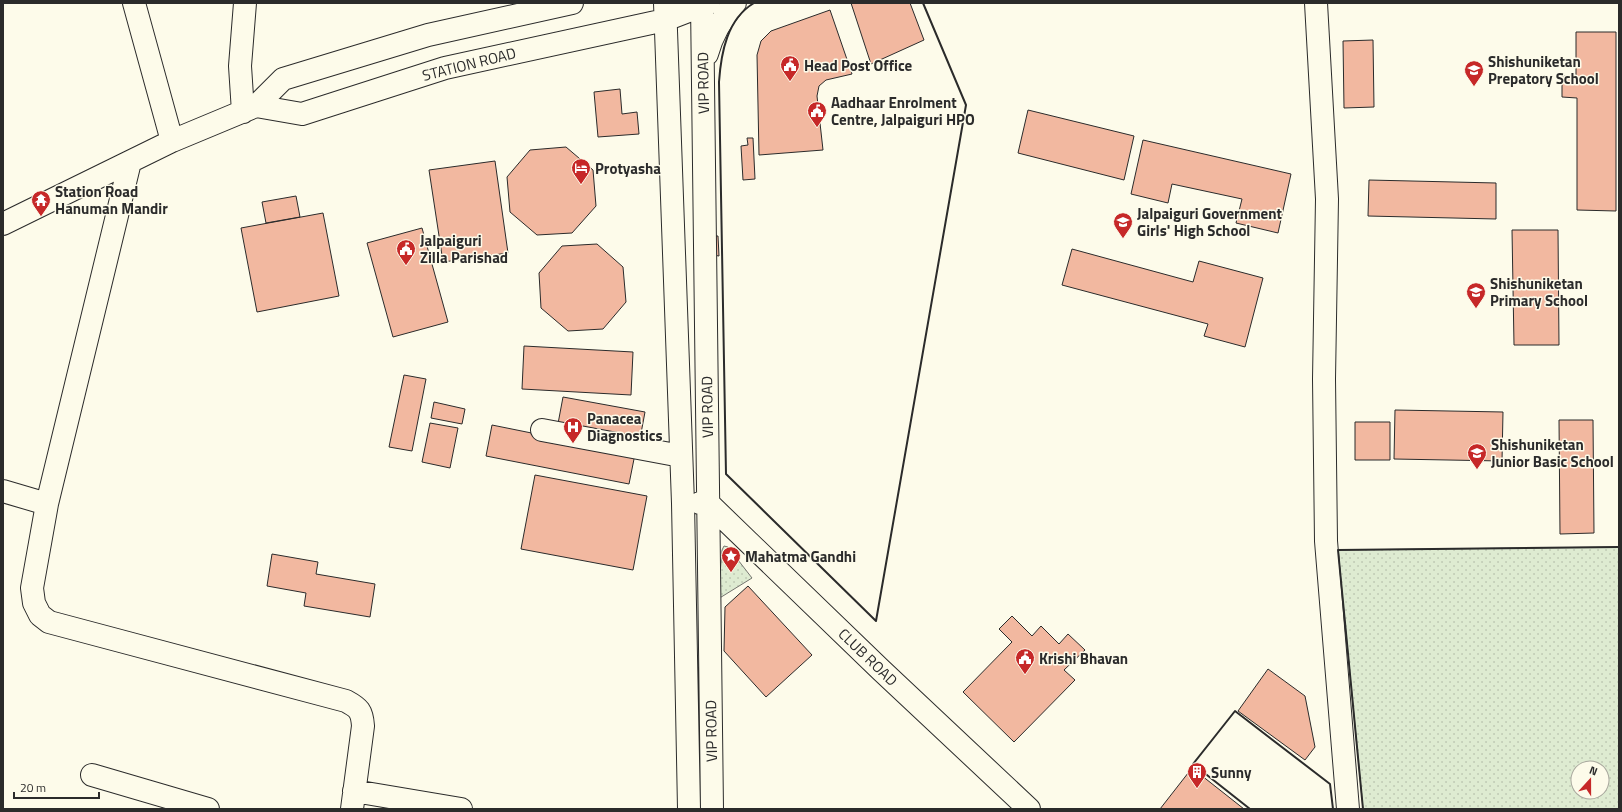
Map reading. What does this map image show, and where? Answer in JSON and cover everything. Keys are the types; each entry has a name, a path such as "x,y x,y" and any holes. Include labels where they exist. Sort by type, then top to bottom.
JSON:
{"street":[{"path":"134,3 172,141"},
{"path":"245,3 240,66 249,109"},
{"path":"3,224 172,141 249,109 283,79 428,35 572,3"},
{"path":"704,92 704,69 709,46 719,25 735,3"},
{"path":"1316,3 1327,199 1324,379 1326,543 1348,809"},
{"name":"STATION ROAD","path":"249,109 302,114 445,68 631,27 688,8"},
{"name":"VIP ROAD","path":"688,8 704,92 712,809"},
{"name":"VIP ROAD","path":"688,8 666,49 683,503 689,809"},
{"path":"631,27 640,26 647,28 662,39 666,49"},
{"path":"130,162 47,504 32,588 34,603 40,615 49,622 346,701 357,706 362,716 363,726 353,800 461,809"},
{"path":"542,430 681,456"},
{"path":"3,491 47,504"},
{"path":"683,503 708,503"},
{"name":"CLUB ROAD","path":"708,503 881,670 1029,809"},
{"path":"92,775 208,809"}],"green space":[{"path":"724,546 728,547 752,578 718,599 722,550"},
{"path":"1619,547 1619,809 1363,809 1338,550"}],"building":[{"path":"851,3 910,3 924,40 871,64"},
{"name":"Head Post Office","path":"830,10 852,74 826,80 819,86 817,96 823,150 759,155 757,55 761,41 771,31"},
{"path":"1576,32 1616,32 1616,211 1577,210 1577,98 1562,97 1562,76 1576,76"},
{"path":"1373,40 1374,107 1344,108 1343,41"},
{"path":"620,89 622,114 637,112 639,134 598,137 594,92"},
{"path":"1028,110 1134,136 1124,180 1018,153"},
{"path":"747,138 753,138 755,179 743,180 741,146 748,145"},
{"path":"1143,140 1291,174 1278,233 1236,223 1242,199 1172,184 1168,203 1131,194"},
{"path":"566,147 593,170 596,206 572,233 537,235 510,212 507,177 530,150"},
{"path":"495,161 508,253 443,262 429,170"},
{"path":"1369,180 1496,183 1496,219 1368,216"},
{"path":"296,196 300,217 266,223 262,202"},
{"path":"323,213 339,296 257,312 241,228"},
{"path":"422,228 448,322 393,337 367,243"},
{"path":"1512,230 1558,230 1559,345 1514,345"},
{"path":"713,236 718,236 719,256 713,255"},
{"path":"597,244 623,267 626,302 603,329 568,331 541,308 539,273 562,246"},
{"path":"1072,249 1193,282 1199,261 1263,278 1245,347 1204,336 1208,324 1062,285"},
{"path":"524,346 633,352 631,395 522,389"},
{"path":"404,375 426,379 412,451 389,447"},
{"path":"563,397 645,412 639,444 557,429"},
{"path":"434,402 465,409 462,424 431,418"},
{"path":"1395,410 1503,412 1502,461 1394,459"},
{"path":"1559,420 1593,420 1594,533 1560,534"},
{"path":"1355,422 1390,422 1390,460 1355,460"},
{"path":"430,423 458,428 450,468 422,462"},
{"path":"492,425 635,454 629,484 486,456"},
{"path":"535,475 647,496 633,570 521,549"},
{"path":"272,554 318,562 316,574 375,584 370,617 304,606 306,593 267,586"},
{"path":"748,586 812,655 766,697 724,651 725,607"},
{"name":"Krishi Bhavan","path":"1012,616 1032,636 1041,626 1059,644 1068,634 1085,650 1064,670 1075,680 1014,742 963,692 1012,642 999,629"},
{"path":"1268,669 1305,696 1315,747 1305,760 1238,711"},
{"name":"Sunny","path":"1192,768 1244,809 1160,809"}],"wall":[{"path":"754,3 737,18 727,38 719,82 726,474 876,621 966,105 923,3"},
{"path":"1363,809 1338,550 1619,547"},
{"path":"1250,809 1193,764 1235,711 1330,784 1333,809"}],"place":[{"name":"Head Post Office","path":"790,82"},
{"name":"Shishuniketan Prepatory School","path":"1474,87"},
{"name":"Aadhaar Enrolment Centre, Jalpaiguri HPO","path":"817,128"},
{"name":"Protyasha","path":"581,185"},
{"name":"Station Road Hanuman Mandir","path":"41,217"},
{"name":"Jalpaiguri Government Girls' High School","path":"1123,239"},
{"name":"Jalpaiguri Zilla Parishad","path":"406,266"},
{"name":"Shishuniketan Primary School","path":"1476,309"},
{"name":"Panacea Diagnostics","path":"573,444"},
{"name":"Shishuniketan Junior Basic School","path":"1477,470"},
{"name":"Mahatma Gandhi","path":"731,573"},
{"name":"Krishi Bhavan","path":"1025,675"},
{"name":"Sunny","path":"1197,789"}]}
